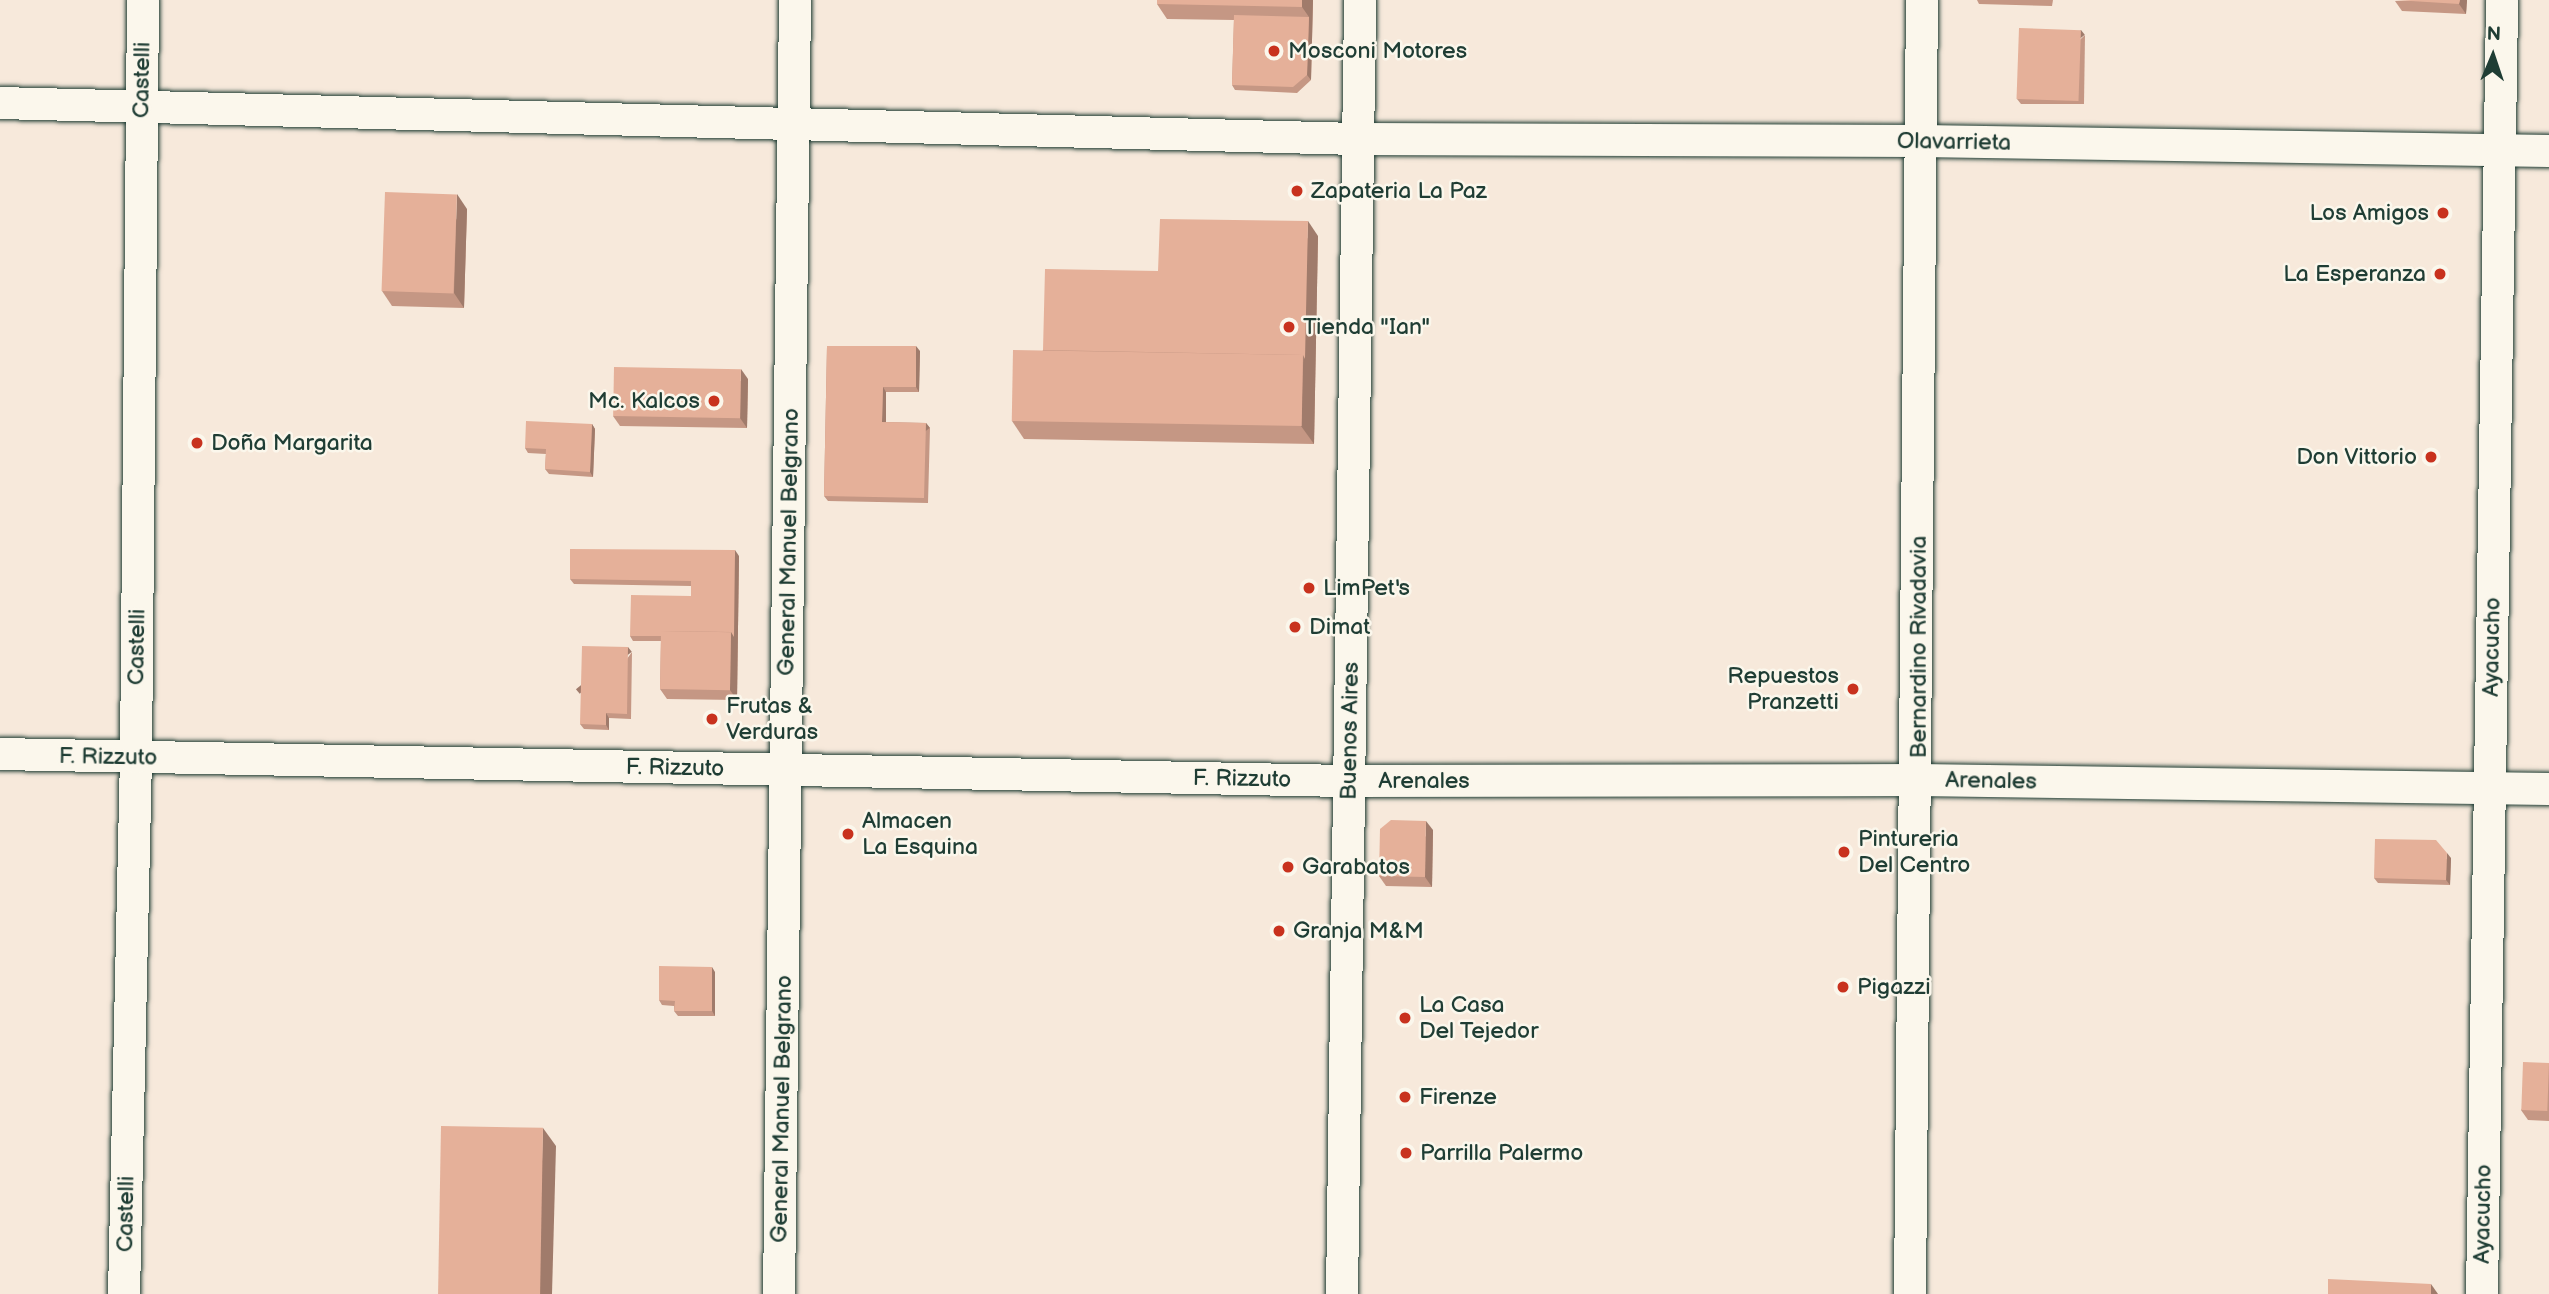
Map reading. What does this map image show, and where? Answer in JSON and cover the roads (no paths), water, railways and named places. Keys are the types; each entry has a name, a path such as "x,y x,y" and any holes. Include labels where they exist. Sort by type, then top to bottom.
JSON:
{"street":[{"name":"Castelli","path":"124,1294 136,757 143,0"},
{"name":"General Manuel Belgrano","path":"779,1294 795,0"},
{"name":"Buenos Aires","path":"1342,1294 1360,0"},
{"name":"Bernardino Rivadavia","path":"1910,1294 1918,780 1922,0"},
{"name":"Ayacucho","path":"2482,1294 2502,0"},
{"name":"Olavarrieta","path":"0,103 794,121 1359,139 1921,141 2549,151"},
{"name":"F. Rizzuto","path":"0,754 1350,781"},
{"name":"Arenales","path":"1350,781 1918,780 2549,789"}],"place":[{"name":"Mosconi Motores","path":"1274,51"},
{"name":"Zapateria La Paz","path":"1297,191"},
{"name":"Los Amigos","path":"2443,213"},
{"name":"La Esperanza","path":"2440,274"},
{"name":"Tienda \"Ian\"","path":"1289,327"},
{"name":"Mc. Kalcos","path":"714,401"},
{"name":"Doña Margarita","path":"197,443"},
{"name":"Don Vittorio","path":"2431,457"},
{"name":"LimPet's","path":"1309,588"},
{"name":"Dimat","path":"1295,627"},
{"name":"Repuestos Pranzetti","path":"1853,689"},
{"name":"Frutas & Verduras","path":"712,719"},
{"name":"Almacen La Esquina","path":"848,834"},
{"name":"Pintureria Del Centro","path":"1844,852"},
{"name":"Garabatos","path":"1288,867"},
{"name":"Granja M&M","path":"1279,931"},
{"name":"Pigazzi","path":"1843,987"},
{"name":"La Casa Del Tejedor","path":"1405,1018"},
{"name":"Firenze","path":"1405,1097"},
{"name":"Parrilla Palermo","path":"1406,1153"}]}
